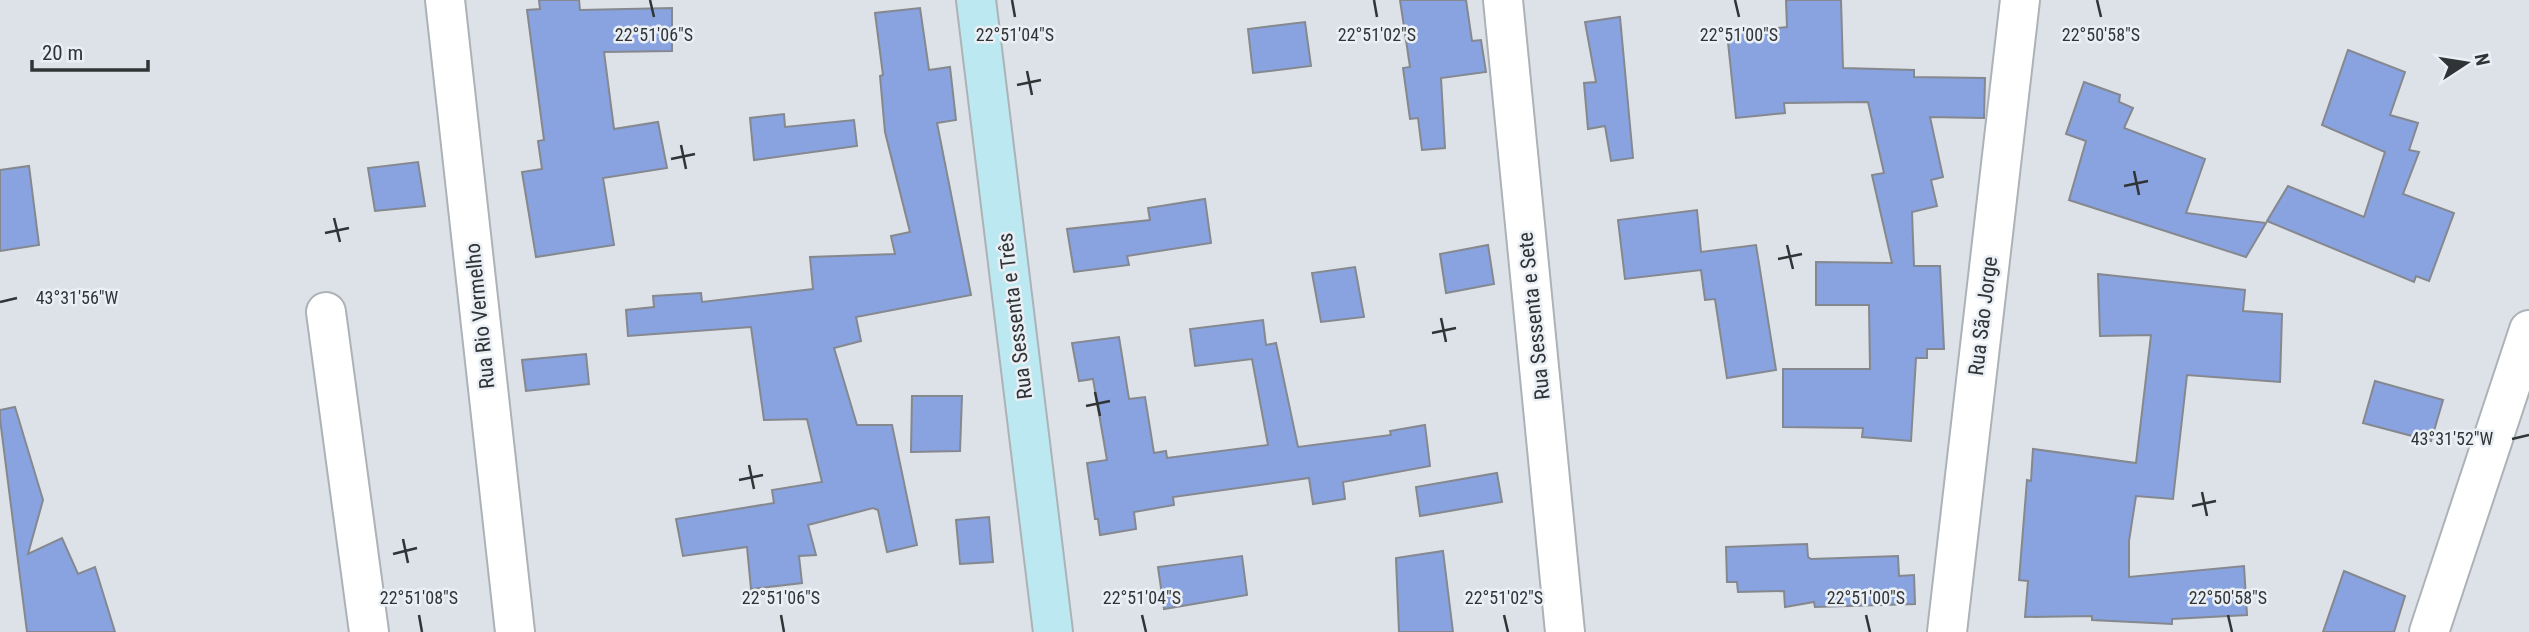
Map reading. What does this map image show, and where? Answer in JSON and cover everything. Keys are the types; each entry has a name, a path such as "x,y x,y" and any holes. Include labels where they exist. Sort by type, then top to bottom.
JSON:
{"street":[{"name":"Rua Rio Vermelho","path":"444,0 515,632"},
{"name":"Rua Sessenta e Três","path":"976,0 1053,632"},
{"name":"Rua Sessenta e Sete","path":"1503,0 1565,632"},
{"name":"Rua São Jorge","path":"1947,632 2020,0"},
{"path":"326,312 369,632"},
{"path":"2429,632 2529,330"}],"building":[{"path":"539,0 579,0 580,10 672,8 672,51 604,52 614,129 658,122 667,168 603,178 614,245 536,257 522,172 542,169 538,141 544,140 527,10 540,9"},
{"path":"1400,0 1466,0 1472,41 1481,40 1486,72 1441,78 1445,148 1422,150 1418,118 1410,119 1403,68 1410,67"},
{"path":"1786,0 1841,0 1843,68 1914,70 1914,77 1985,78 1984,118 1930,117 1943,177 1931,180 1937,206 1912,212 1914,266 1940,266 1944,349 1927,349 1927,358 1916,358 1911,441 1862,437 1863,428 1783,427 1783,369 1870,369 1869,305 1816,305 1816,262 1892,263 1872,175 1884,173 1868,102 1784,103 1785,113 1736,118 1727,33 1787,27"},
{"path":"920,8 929,70 950,67 956,120 937,123 971,295 856,317 861,341 834,348 857,425 892,425 917,545 887,552 878,510 873,508 808,525 816,555 799,556 802,583 751,589 747,547 683,556 676,519 774,503 772,490 822,482 807,419 764,420 751,327 628,336 626,310 654,307 653,296 701,293 702,302 813,289 810,257 895,254 891,236 910,232 885,132 880,76 883,75 875,13"},
{"path":"1620,17 1633,158 1611,161 1605,126 1588,129 1584,83 1596,82 1585,22"},
{"path":"1305,22 1311,66 1253,73 1248,29"},
{"path":"2348,50 2405,72 2390,115 2418,123 2409,150 2419,152 2403,194 2454,213 2429,281 2416,276 2414,282 2267,221 2288,186 2364,217 2385,152 2322,125"},
{"path":"2084,82 2120,95 2119,102 2133,108 2124,128 2205,159 2186,213 2266,223 2246,257 2069,200 2086,141 2066,134"},
{"path":"784,114 785,127 854,120 857,146 754,160 750,118"},
{"path":"418,162 425,206 375,211 368,168"},
{"path":"29,166 39,245 0,251 0,170"},
{"path":"1205,199 1211,243 1127,256 1129,265 1074,272 1067,229 1150,220 1148,208"},
{"path":"1697,210 1701,252 1756,245 1776,370 1727,378 1715,299 1705,300 1701,270 1625,279 1618,220"},
{"path":"1488,245 1494,284 1446,293 1440,254"},
{"path":"1355,267 1364,317 1321,322 1312,273"},
{"path":"2098,274 2245,290 2243,311 2282,314 2280,382 2187,375 2173,499 2136,496 2129,541 2129,577 2244,566 2247,615 2172,619 2172,624 2092,620 2092,616 2025,617 2028,581 2019,580 2027,480 2031,481 2033,449 2136,463 2151,335 2100,336"},
{"path":"1263,320 1266,345 1276,343 1298,447 1391,435 1390,431 1425,425 1430,466 1343,482 1345,499 1313,504 1309,478 1173,497 1174,505 1134,512 1136,529 1100,535 1087,463 1107,460 1093,379 1079,381 1072,343 1119,337 1129,399 1145,397 1154,453 1166,451 1167,458 1268,445 1252,359 1195,366 1190,329"},
{"path":"586,354 589,384 526,391 522,360"},
{"path":"2375,381 2443,400 2431,441 2363,423"},
{"path":"912,396 962,396 960,451 911,452"},
{"path":"15,407 43,500 28,554 62,538 78,574 95,567 115,632 27,632 0,419 0,410"},
{"path":"1497,473 1502,502 1420,516 1416,487"},
{"path":"989,517 993,562 960,564 956,520"},
{"path":"1807,544 1808,557 1811,559 1898,556 1899,576 1914,575 1915,604 1815,607 1814,602 1785,607 1784,591 1738,592 1737,582 1727,582 1726,547"},
{"path":"1443,551 1453,632 1399,632 1396,558"},
{"path":"1242,556 1247,595 1164,609 1158,567"},
{"path":"2344,571 2405,596 2394,632 2323,632"}]}
